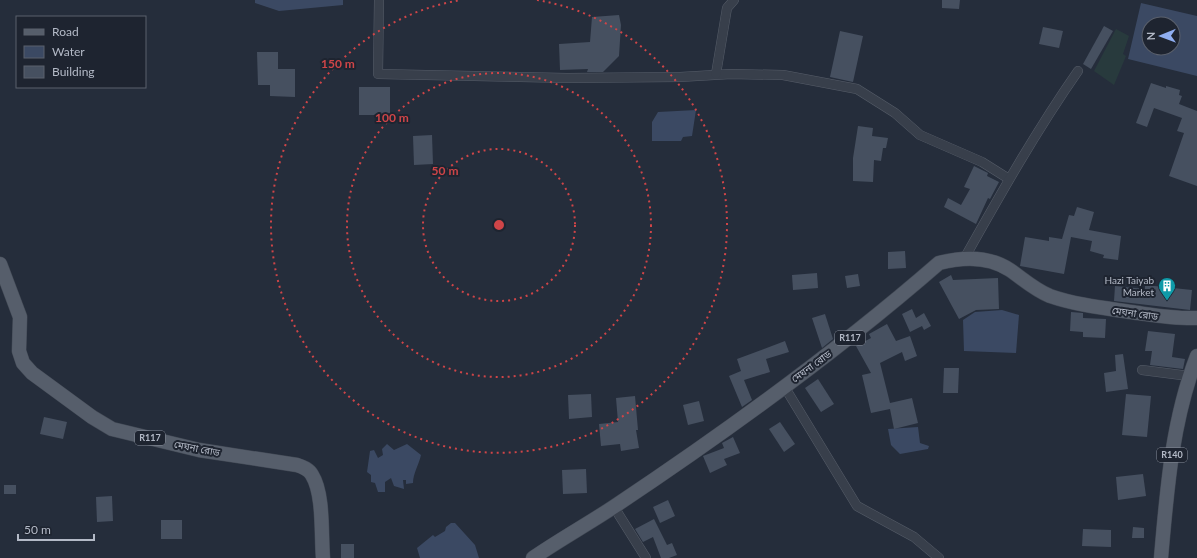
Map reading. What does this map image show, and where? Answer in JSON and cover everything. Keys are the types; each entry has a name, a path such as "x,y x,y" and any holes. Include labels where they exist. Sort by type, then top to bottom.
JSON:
{"main road":[{"name":"মেঘনা রোড","path":"533,558 566,535 614,507 856,334 939,263 964,259 997,263 1009,269 1032,287 1050,296 1096,307 1183,319 1197,318"},
{"name":"মেঘনা রোড","path":"0,264 20,317 19,351 24,363 32,374 92,418 112,429 199,450 297,465 306,468 312,473 317,484 323,558"},
{"name":"R140","path":"1161,558 1170,468 1178,416 1189,376 1197,356"}],"street":[{"path":"379,0 378,74 567,78 680,77 716,74 783,75 857,89 895,113 920,135 982,162 1009,178"},
{"path":"716,74 727,8 734,0"},
{"path":"964,259 1009,178 1057,100 1078,71"},
{"path":"1142,370 1189,376"},
{"path":"784,386 857,506 914,538 939,558"},
{"path":"614,507 646,558"}],"shaded area":[{"path":"1116,29 1129,36 1123,54 1126,56 1114,85 1094,71"}],"water":[{"path":"255,0 343,0 343,5 279,11 255,3"},
{"path":"1141,3 1197,16 1197,76 1128,59"},
{"path":"696,110 692,136 683,137 681,141 652,141 652,122 658,112"},
{"path":"1002,310 1019,315 1016,353 964,351 963,320 975,312"},
{"path":"918,427 920,443 929,446 928,449 900,454 891,445 888,429"},
{"path":"387,444 394,450 407,444 421,455 413,483 406,484 406,480 403,480 404,489 394,486 391,478 385,482 385,492 378,492 375,483 371,482 371,475 367,472 370,451 374,450 378,458 383,455 382,449"},
{"path":"451,523 455,523 475,545 479,558 420,558 417,548 433,535 435,537 445,531 446,527"}],"building":[{"path":"942,0 960,0 959,9 942,8"},
{"path":"619,15 621,25 619,56 603,72 587,72 588,69 560,70 559,44 590,42 592,17"},
{"path":"1104,26 1113,31 1091,69 1083,64"},
{"path":"1043,27 1063,31 1059,48 1039,44"},
{"path":"840,31 863,36 853,82 830,77"},
{"path":"257,52 278,52 278,69 295,69 295,97 270,96 270,85 258,85"},
{"path":"1151,83 1166,88 1166,86 1180,90 1179,95 1182,96 1179,104 1197,111 1197,186 1169,176 1184,133 1177,131 1182,118 1154,108 1147,127 1136,123"},
{"path":"359,87 390,87 390,115 359,115"},
{"path":"858,126 873,128 872,136 888,138 886,148 883,148 881,161 874,160 873,182 853,181 853,158"},
{"path":"432,135 433,164 414,165 413,136"},
{"path":"974,166 988,173 987,176 999,182 990,199 988,198 976,224 944,207 948,198 961,205 970,189 964,187"},
{"path":"1077,207 1094,212 1089,230 1121,236 1118,260 1103,258 1104,255 1090,251 1092,241 1071,237 1064,274 1020,266 1025,237 1049,241 1049,237 1062,239 1069,215 1074,216"},
{"path":"905,251 906,268 888,269 888,252"},
{"path":"817,273 818,288 793,290 792,275"},
{"path":"858,274 860,286 847,288 845,276"},
{"path":"951,275 953,280 998,278 999,309 976,310 959,319 939,282"},
{"name":"Hazi Taiyab Market","path":"1145,285 1192,290 1190,310 1114,301 1115,286 1145,289"},
{"path":"912,309 916,318 924,313 931,326 924,330 922,326 910,332 902,314"},
{"path":"1071,312 1083,313 1083,318 1106,319 1105,338 1083,337 1083,332 1070,331"},
{"path":"825,314 833,339 822,348 812,318"},
{"path":"887,324 896,341 910,336 917,356 905,361 902,352 880,363 890,403 912,398 918,423 894,429 890,409 871,413 862,375 871,373 856,346 871,338 869,334"},
{"path":"1148,331 1175,334 1172,357 1185,359 1183,369 1150,365 1152,351 1145,351"},
{"path":"785,341 789,352 766,359 770,372 744,380 752,400 742,407 729,376 741,371 737,359"},
{"path":"1123,354 1128,389 1106,392 1104,373 1116,371 1115,355"},
{"path":"944,368 959,368 958,393 943,393"},
{"path":"818,379 834,404 821,412 805,388"},
{"path":"591,394 592,417 569,419 568,395"},
{"path":"1126,394 1151,396 1147,437 1122,435"},
{"path":"635,396 638,430 636,430 639,448 621,451 620,444 601,446 599,424 618,422 616,398"},
{"path":"699,401 704,421 688,425 683,405"},
{"path":"44,417 67,422 63,439 40,434"},
{"path":"780,422 795,444 784,452 769,429"},
{"path":"733,437 740,453 724,459 727,465 710,473 703,456 724,448 722,443"},
{"path":"586,469 587,493 563,494 562,470"},
{"path":"1143,474 1146,496 1118,500 1116,477"},
{"path":"4,485 16,485 16,494 4,494"},
{"path":"112,496 113,521 97,522 96,497"},
{"path":"668,500 675,516 660,523 653,507"},
{"path":"654,519 667,545 672,543 677,555 669,558 661,558 653,537 643,542 635,529"},
{"path":"161,520 182,520 182,539 161,539"},
{"path":"1133,527 1144,528 1144,538 1132,538"},
{"path":"1083,529 1111,530 1111,547 1082,546"},
{"path":"341,544 354,544 354,558 341,558"}],"place":[{"name":"Hazi Taiyab Market","path":"1167,301"}]}
